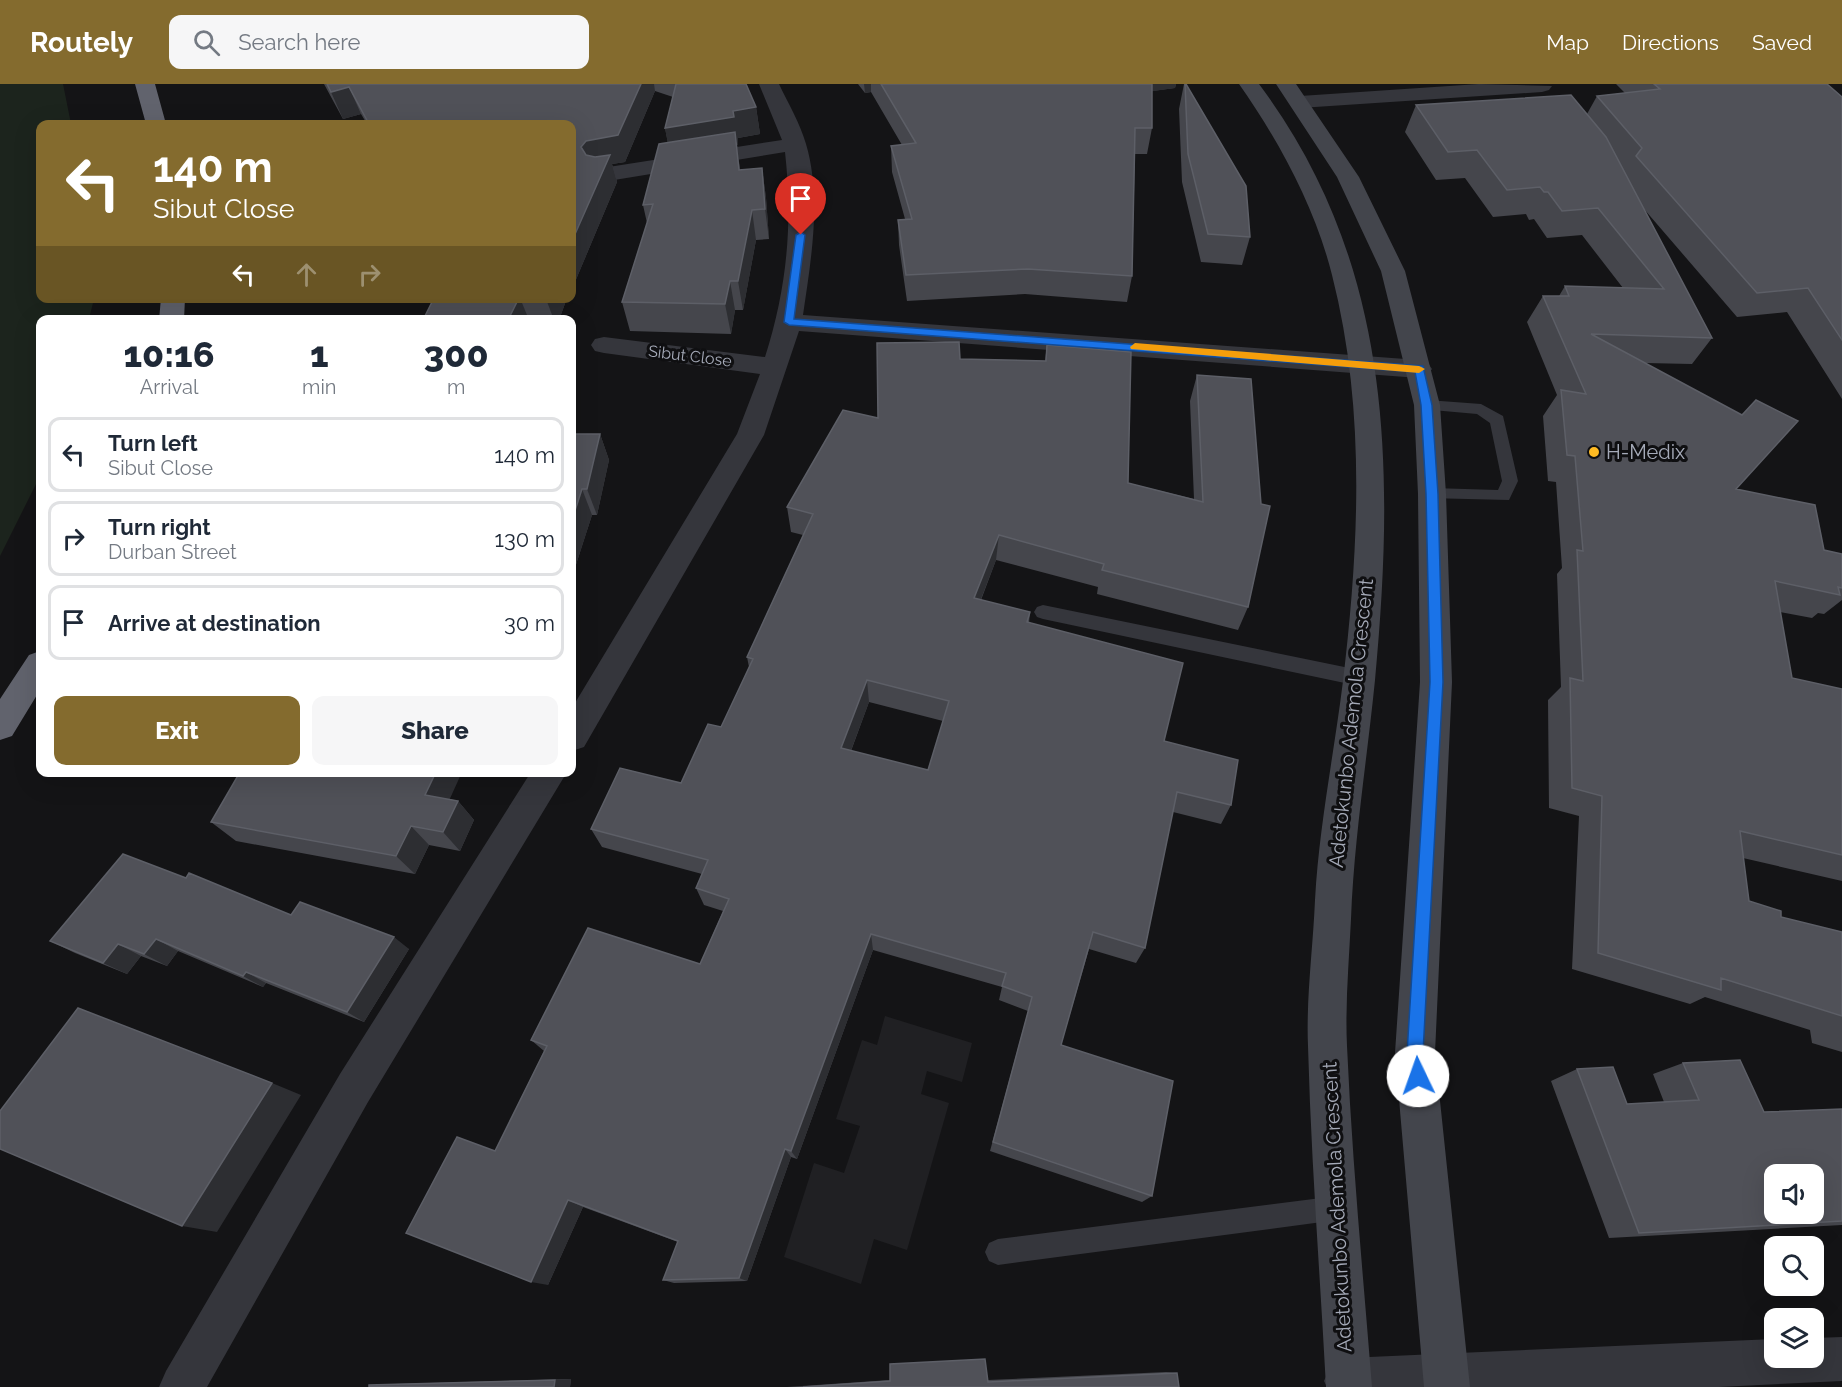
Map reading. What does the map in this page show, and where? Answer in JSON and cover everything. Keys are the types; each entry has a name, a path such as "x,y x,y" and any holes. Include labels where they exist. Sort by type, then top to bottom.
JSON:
{"highway":[{"path":"145,84 155,120"},
{"path":"0,726 36,670"}],"main road":[{"name":"Adetokunbo Ademola Crescent","path":"1249,84 1271,114 1317,200 1344,273 1363,363 1370,428 1371,514 1359,678 1335,866 1327,1043 1348,1384"},
{"path":"1293,93 1348,177 1393,272 1427,405 1432,494 1436,682 1415,1053 1445,1382"}],"street":[{"path":"576,730 750,435 789,322 800,242 802,200 795,144 769,84"},
{"path":"1293,93 1541,85 1556,104"},
{"path":"602,175 795,144"},
{"path":"789,322 1363,363 1419,369"},
{"name":"Sibut Close","path":"604,345 775,367"},
{"path":"182,1387 354,1088 547,777"},
{"path":"1348,1384 1445,1382 1842,1359"}],"lane":[{"path":"1427,405 1481,410 1497,420 1510,481 1503,496 1432,494"},
{"path":"1042,612 1359,678"},
{"path":"998,1252 1337,1208"}],"shaded area":[{"path":"0,84 63,84 70,120 36,120 36,303 93,303 90,315 36,315 36,484 0,556"},
{"path":"885,1016 972,1043 962,1082 927,1071 921,1094 949,1103 907,1250 874,1239 861,1284 784,1257 814,1163 844,1173 860,1126 836,1119 862,1040 877,1045"}],"building":[{"path":"327,84 641,84 618,135 586,141 581,147 586,155 595,157 610,155 576,232 576,120 367,120 349,87 331,92"},
{"path":"676,84 746,84 756,107 733,111 734,117 665,128"},
{"path":"881,84 1152,84 1152,128 1135,128 1132,276 1028,269 906,275 898,220 912,219 891,146 916,143"},
{"path":"1185,84 1246,186 1250,237 1208,234 1188,154"},
{"path":"1654,84 1827,84 1842,97 1842,340 1808,288 1757,293 1636,156 1642,148 1597,96 1660,89"},
{"path":"1571,95 1606,137 1712,338 1591,334 1742,415 1756,400 1798,421 1736,489 1815,505 1824,550 1842,554 1842,588 1838,587 1840,595 1775,581 1792,678 1842,689 1842,855 1740,831 1749,901 1781,911 1781,917 1842,932 1842,1016 1721,978 1721,990 1598,953 1602,796 1572,788 1570,678 1583,681 1577,550 1583,551 1575,456 1567,455 1561,390 1586,394 1543,296 1569,296 1565,286 1664,289 1598,208 1562,211 1548,192 1544,192 1540,187 1507,190 1477,150 1448,152 1416,105"},
{"path":"735,132 739,170 762,168 765,209 752,210 738,281 730,281 725,304 622,302 653,204 643,205 659,144"},
{"path":"432,303 516,303 510,315 426,315"},
{"path":"959,342 960,359 1046,361 1047,345 1131,352 1128,483 1203,502 1197,375 1251,379 1261,504 1270,506 1248,607 1102,570 1104,564 999,535 974,598 1030,612 1027,622 1183,663 1164,741 1238,760 1231,805 1177,792 1145,948 1093,932 1061,1045 1173,1081 1152,1196 993,1142 1032,997 1002,986 1006,973 871,934 791,1151 785,1149 739,1278 663,1280 678,1241 568,1200 531,1282 406,1233 457,1137 495,1151 547,1046 531,1040 588,928 700,964 729,899 696,888 708,860 591,829 620,768 681,783 708,724 721,727 753,659 747,657 813,514 787,507 843,410 878,418 877,343","holes":["867,680 949,701 928,770 841,748"]},
{"path":"576,434 600,434 587,489 582,489 576,508"},
{"path":"237,777 434,777 425,795 458,801 443,832 411,826 396,856 211,822"},
{"path":"123,854 186,878 189,873 291,915 300,902 394,937 347,1012 246,972 243,976 156,939 144,954 118,944 103,963 50,941"},
{"path":"78,1008 272,1083 182,1226 0,1149 0,1111"},
{"path":"1740,1060 1764,1112 1842,1109 1842,1221 1824,1222 1824,1164 1764,1164 1764,1224 1791,1224 1639,1233 1577,1069 1613,1067 1627,1104 1699,1100 1683,1063"},
{"path":"985,1359 988,1382 1177,1373 1179,1387 803,1387 890,1381 890,1364"},
{"path":"555,1380 554,1387 369,1387 369,1385"}],"slow traffic":[{"path":"1135,347 1419,369"}],"place":[{"name":"H-Medix","path":"1594,452"}],"route":[{"path":"801,235 789,322 1339,361 1419,369 1427,405 1432,494 1436,682 1415,1053 1418,1076"}]}
